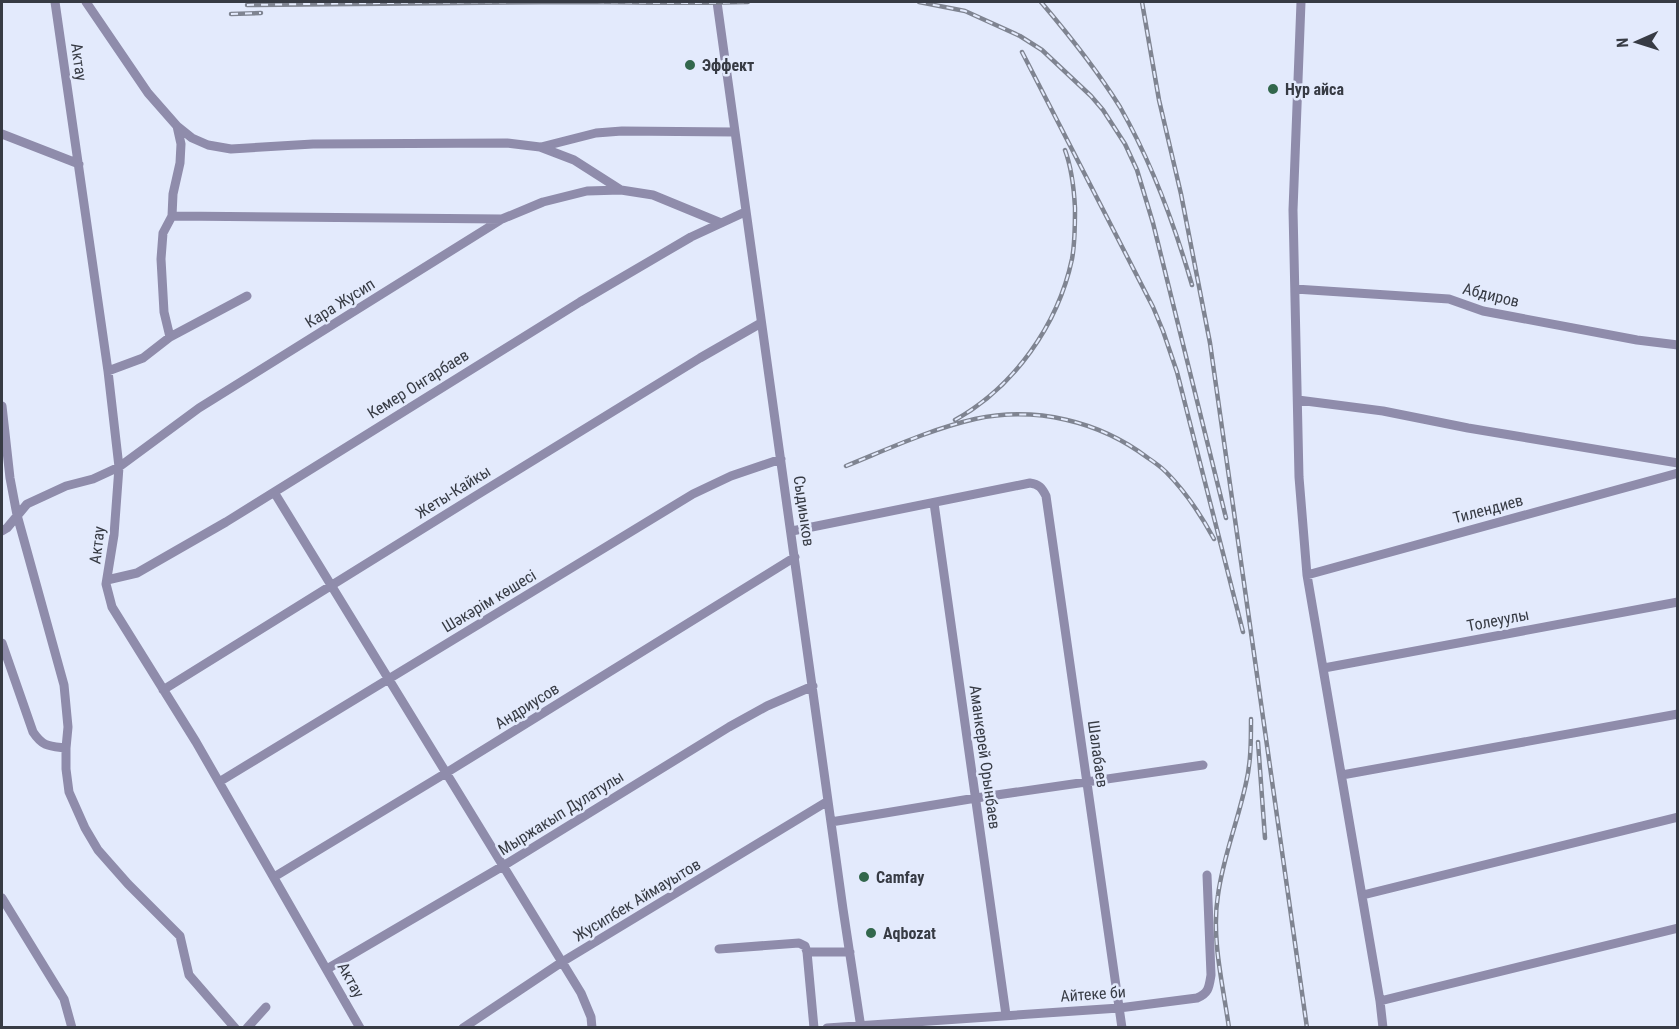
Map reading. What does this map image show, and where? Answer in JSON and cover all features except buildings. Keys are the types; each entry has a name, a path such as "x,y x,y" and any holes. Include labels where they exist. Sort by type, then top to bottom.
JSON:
{"street":[{"name":"Актау","path":"55,2 108,371 119,467 114,535 106,584 112,607 219,782 360,1028"},
{"path":"86,2 148,93 177,126 192,138 208,145 231,149 313,144 507,143 540,147 574,160 621,190"},
{"name":"Сыдиыков","path":"717,2 861,1026"},
{"path":"1301,2 1293,210 1299,477 1307,574 1363,895 1383,1028"},
{"path":"170,337 164,312 161,259 163,233 172,216 173,194 180,163 181,144 177,126"},
{"path":"540,147 596,133 622,131 734,132"},
{"path":"2,134 79,164"},
{"name":"Кара Жусип","path":"2,531 27,504 66,486 93,479 119,467 199,408 502,219 543,202 587,191 621,190 653,195 721,223"},
{"name":"Кемер Онгарбаев","path":"107,580 137,573 226,522 580,302 691,237 745,212"},
{"path":"172,216 502,219"},
{"name":"Абдиров","path":"1295,289 1449,299 1483,311 1637,340 1677,345"},
{"path":"108,371 143,358 170,337 247,296"},
{"name":"Жеты-Кайкы","path":"163,690 700,358 761,323"},
{"path":"1298,400 1383,411 1468,428 1677,463"},
{"path":"2,406 10,478 17,515 64,685 68,727 66,769 69,792 98,850 180,936 189,975 235,1028"},
{"name":"Шәкәрім көшесі","path":"219,782 693,494 731,476 781,459"},
{"name":"Тилендиев","path":"1307,574 1677,473"},
{"name":"Шалабаев","path":"934,503 1030,483 1040,486 1046,496 1122,1028"},
{"path":"274,492 581,993 591,1017 592,1028"},
{"path":"792,531 934,503"},
{"name":"Аманкерей Орынбаев","path":"934,503 1006,1015"},
{"name":"Андриусов","path":"274,877 795,557"},
{"name":"Толеуулы","path":"1324,668 1677,602"},
{"path":"2,643 33,732 40,742 48,746 66,748"},
{"name":"Мыржакып Дулатулы","path":"327,969 503,866 729,727 767,706 813,686"},
{"path":"1342,775 1677,714"},
{"path":"831,822 975,798 1203,765"},
{"name":"Жусипбек Аймауытов","path":"463,1028 562,962 828,801"},
{"path":"1363,895 1677,818"},
{"name":"Айтеке би","path":"827,1028 1119,1008 1197,999 1205,995 1211,975 1207,874"},
{"path":"2,898 64,999 72,1028"},
{"path":"1380,1001 1677,928"},
{"path":"719,949 799,943 805,946 814,1028"},
{"path":"807,952 850,952"},
{"path":"247,1028 266,1007"}],"railway":[{"path":"247,5 748,2"},
{"path":"919,2 965,11 1020,36 1042,50 1091,96 1125,144 1137,170 1153,223 1226,518"},
{"path":"1041,2 1092,66 1132,128 1161,194 1192,285"},
{"path":"1142,2 1159,100 1181,194 1210,343 1307,1028"},
{"path":"231,14 261,13"},
{"path":"1022,52 1153,307 1163,331 1177,372 1243,632"},
{"path":"955,420 996,390 1014,372 1030,352 1056,307 1072,259 1074,240 1074,194 1065,150"},
{"path":"846,466 926,434 975,419 1021,414 1066,420 1109,434 1160,466 1186,495 1214,539"},
{"path":"1229,1028 1219,962 1216,911 1223,867 1248,775 1251,719"},
{"path":"1258,742 1265,838"}],"place":[{"name":"Эффект","path":"690,65"},
{"name":"Нур айса","path":"1273,89"},
{"name":"Camfay","path":"864,877"},
{"name":"Aqbozat","path":"871,933"}]}
